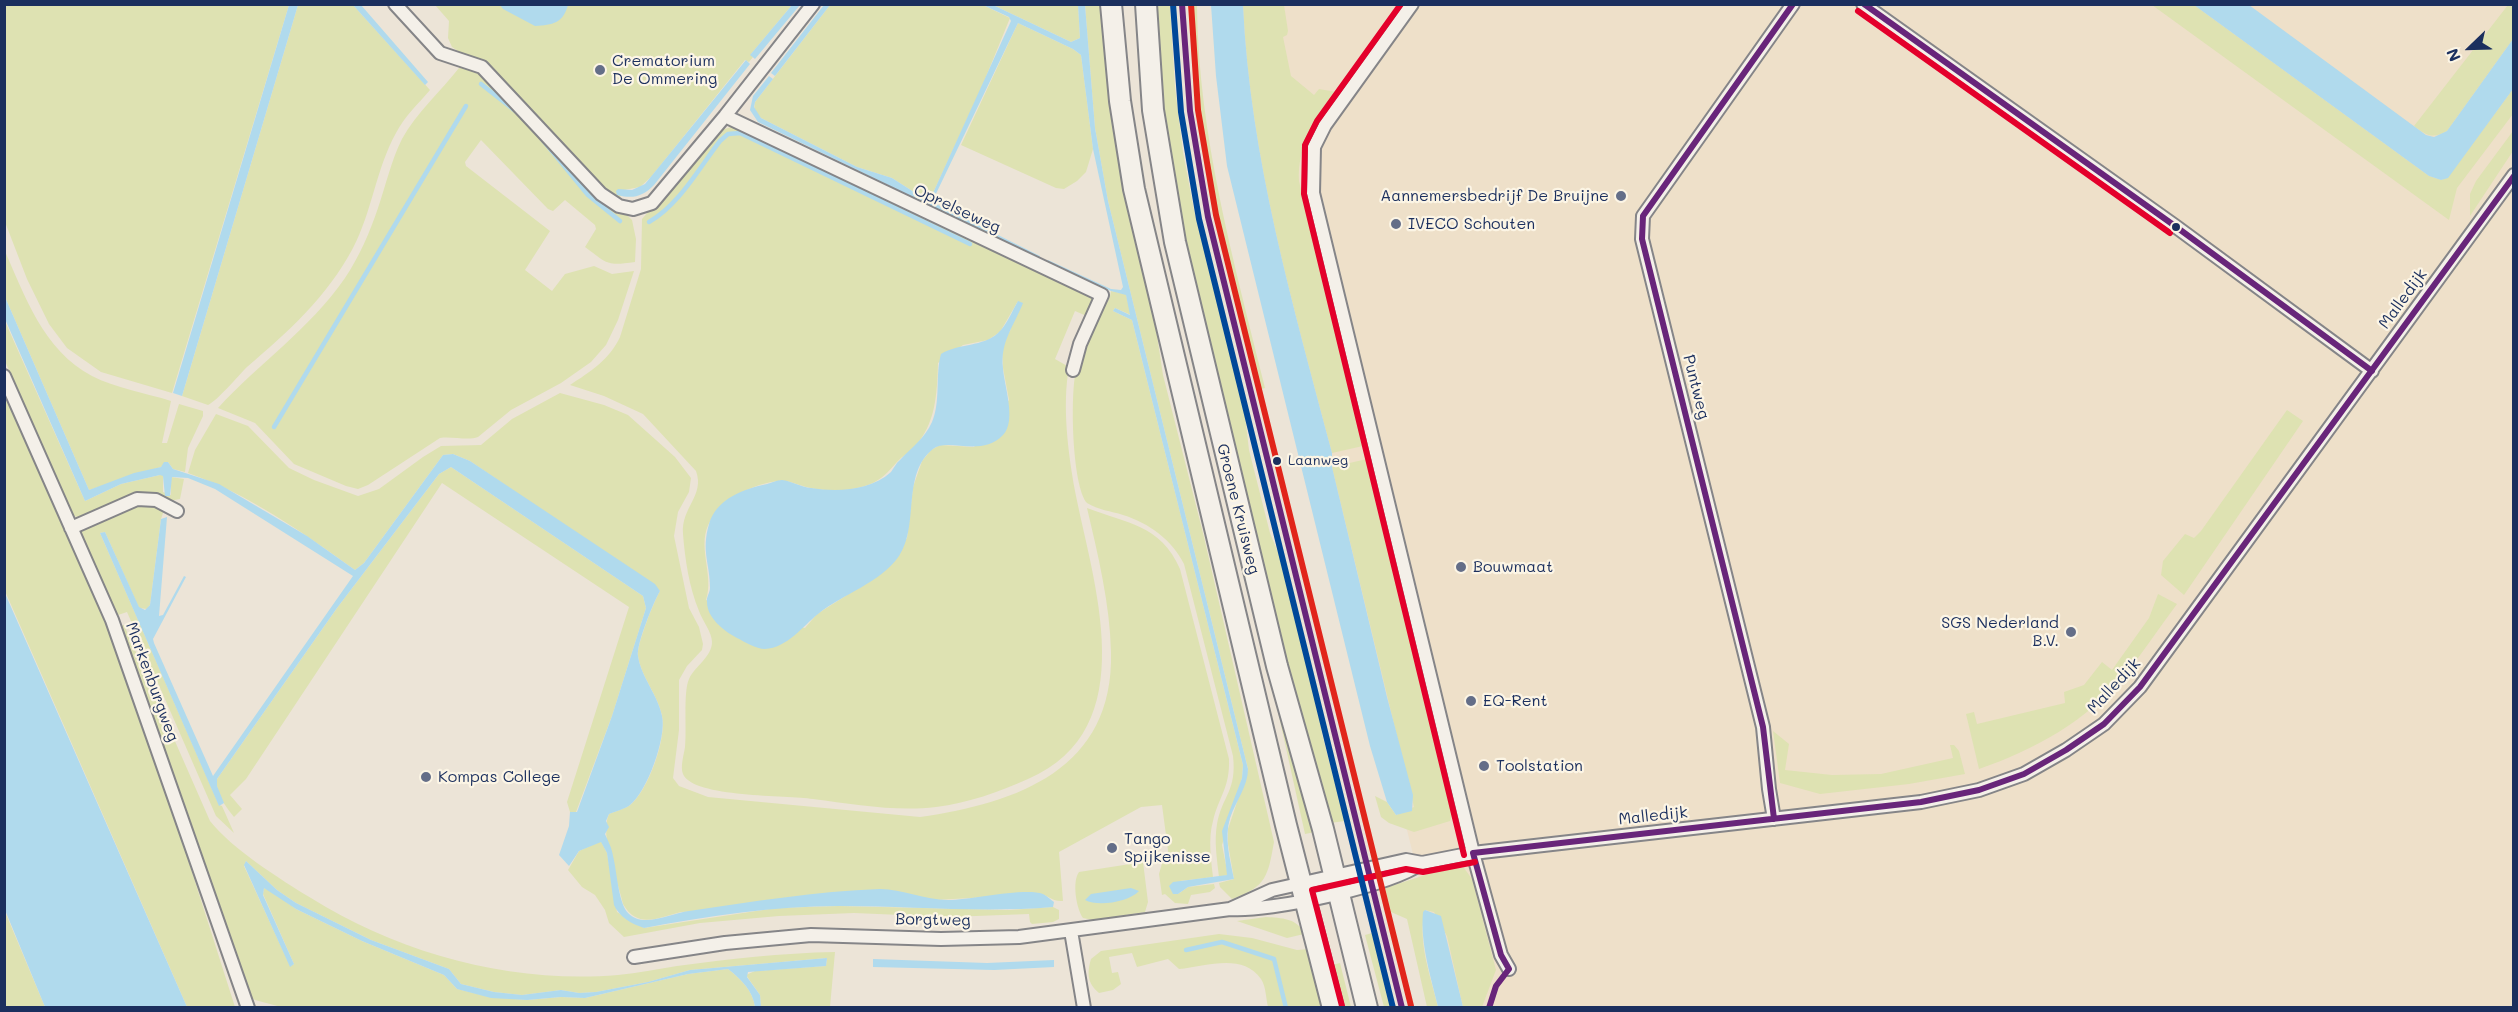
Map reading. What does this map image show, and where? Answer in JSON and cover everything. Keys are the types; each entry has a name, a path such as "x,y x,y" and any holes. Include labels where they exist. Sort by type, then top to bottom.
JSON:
{"main road":[{"name":"Groene Kruisweg","path":"1111,4 1120,101 1134,189 1333,1008"},
{"name":"Groene Kruisweg","path":"1146,4 1153,110 1175,242 1277,666 1337,883 1367,1008"}],"street":[{"path":"395,4 440,53 482,67 601,194 619,206 633,209 652,203 725,116 813,4"},
{"path":"1412,4 1325,125 1314,147 1313,193 1473,853 1501,955 1509,969"},
{"name":"Puntweg","path":"1774,819 1763,727 1642,239 1643,216 1793,4"},
{"path":"1863,4 2165,219 2372,371"},
{"name":"Oprelseweg","path":"725,116 1102,295 1080,344 1072,370"},
{"name":"Malledijk","path":"1337,883 1406,860 1422,863 1473,853 1921,802 1979,790 2024,774 2066,750 2104,724 2140,687 2514,175"},
{"name":"Markenburgweg","path":"4,376 112,620 248,1008"},
{"path":"71,528 137,499 156,500 177,512"},
{"path":"1303,892 1337,883"},
{"path":"1303,892 1337,883"},
{"name":"Borgtweg","path":"1230,909 1272,890 1303,892"},
{"name":"Borgtweg","path":"634,957 725,943 812,935 941,939 1019,937 1230,909 1247,910 1303,892"},
{"path":"1071,931 1084,1008"}],"shaded area":[{"path":"1230,4 2513,5 2513,1007 1451,1007 1253,210"}],"green space":[{"path":"4,5 289,5 172,393 101,372 67,348 49,324 27,279 5,222"},
{"path":"298,5 353,5 430,90 399,127 389,147 365,220 343,266 306,313 208,405 182,396"},
{"path":"435,5 792,5 751,54 753,57 749,62 745,60 651,177 640,187 624,190 618,201 605,193 499,76 495,76 452,47 448,38 449,21"},
{"path":"830,5 983,5 1010,18 981,89 933,193 927,196 917,194 892,178 857,167 761,118 755,111 755,102"},
{"path":"993,5 1078,5 1080,38 1071,42"},
{"path":"1085,5 1101,5 1112,127 1154,316 1163,375 1204,537 1274,842 1264,878 1252,890 1232,899 1219,883 1234,879 1228,829 1248,769 1108,201 1095,128"},
{"path":"1154,5 1170,5 1175,87 1183,152 1194,210 1243,398 1249,450 1270,533 1287,574 1318,700 1322,734 1345,821 1330,823 1265,585 1166,165"},
{"path":"1190,5 1197,5 1204,102 1220,198 1265,388 1258,390 1233,295 1212,199 1197,102"},
{"path":"1243,5 1284,5 1288,31 1283,37 1291,76 1314,95 1319,89 1336,92 1309,134 1301,156 1299,181 1363,446 1332,453 1289,287 1264,175 1254,119"},
{"path":"2152,5 2194,5 2429,176 2441,180 2448,177 2513,89 2513,114 2457,188 2449,220"},
{"path":"2508,5 2513,5 2513,39 2447,131 2438,135 2430,135 2414,126"},
{"path":"1018,23 1081,55 1093,149 1086,172 1064,189 1056,188 961,145"},
{"path":"465,67 483,74 632,220 636,239 635,262 618,264 603,260 585,247 596,229 595,225 565,200 553,211 548,209 481,140 465,162 466,166 550,231 525,270 552,291 565,274 594,266 612,274 634,271 618,320 606,345 591,362 561,383 511,410 478,437 440,438 368,485 358,489 346,486 294,464 255,423 218,408 300,330 331,297 345,278 368,235 402,139 421,111 459,68"},
{"path":"738,127 1094,295 1096,304 1089,317 1075,311 1055,359 1069,367 1066,397 1068,445 1099,609 1102,651 1099,690 1087,726 1064,756 1028,779 995,793 960,803 906,809 722,791 690,782 683,774 687,685 692,674 709,652 712,642 693,592 683,534 685,516 697,488 696,471 643,414 604,396 570,385 605,358 620,337 641,269 642,219 719,131","holes":["1018,301 1002,350 1009,400 974,447 940,445 931,450 922,461 913,487 907,538 869,581 817,614 805,628 706,600 708,580 705,539 711,520 724,505 750,488 770,482 786,481 814,489 840,490 857,488 877,481 913,449 927,429 936,397 938,363 963,345 988,340 1000,332"]},
{"path":"2513,131 2513,151 2470,216 2470,194 2476,181"},
{"path":"4,249 28,303 48,337 75,365 111,384 171,401 162,443 167,443 179,404 203,411 203,416 188,448 185,472 173,469 168,462 161,467 89,490 5,297"},
{"path":"1111,291 1126,294 1131,315 1115,308 1113,311 1132,320 1243,765 1242,778 1222,845 1228,875 1219,877 1216,831 1219,814 1231,786 1233,756 1184,564 1173,547 1151,528 1133,518 1087,503 1078,478 1073,418 1076,371 1096,319 1109,300"},
{"path":"4,319 85,501 121,484 160,475 163,475 163,492 171,495 171,477 184,479 180,499 169,501 129,497 80,517 72,516 5,361"},
{"path":"4,389 133,687 235,1007 187,1007 5,591"},
{"path":"560,393 604,405 628,415 675,457 691,478 689,492 678,512 674,536 689,608 699,627 703,644 702,650 687,666 679,680 679,730 673,778 679,786 708,797 920,817 992,802 1024,789 1053,773 1078,752 1096,725 1108,692 1111,652 1108,616 1103,580 1087,508 1129,522 1153,534 1172,554 1180,569 1229,759 1226,785 1211,828 1210,849 1213,877 1180,881 1178,894 1188,887 1214,884 1215,888 1210,892 1191,895 1188,904 1175,903 1165,894 1162,895 1159,874 1163,860 1169,858 1162,805 1141,807 1059,852 1063,901 1038,894 681,912 649,920 635,917 623,904 606,834 609,814 628,806 643,788 655,764 662,737 660,708 642,671 638,656 642,634 660,591 470,461 453,454 443,455 364,563 355,570 254,503 188,473 195,450 216,414 248,426 289,468 358,496 379,489 441,446 481,445 512,419"},
{"path":"2287,410 2303,421 2184,595 2161,575 2163,561 2185,534 2194,538 2201,531"},
{"path":"1367,459 1453,813 1450,821 1414,832 1389,823 1381,817 1375,796 1387,802 1396,815 1414,807 1332,467"},
{"path":"451,467 643,596 646,608 612,716 576,812 570,812 567,802 629,607 442,483 246,779 230,795 242,809 234,817 219,795 217,779 337,608 439,474"},
{"path":"151,502 164,510 150,605 147,609 139,608 105,532 100,533 219,805 222,806 234,833 216,816 127,612 115,616 80,535 82,529 136,503"},
{"path":"2158,594 2177,604 2132,666 2110,691 2077,720 2058,732 2020,753 1979,769 1966,714 1974,712 1977,724 2065,703 2064,692 2084,685 2102,662 2112,670 2149,618"},
{"path":"124,625 210,821 230,842 257,863 345,918 382,935 458,961 538,975 578,977 618,975 736,959 835,952 830,1007 761,1007 760,995 746,975 755,971 826,966 827,958 690,970 648,982 596,992 579,993 561,990 522,995 494,992 461,984 449,969 371,940 296,903 277,890 246,861 244,866 290,966 294,964 263,894 264,888 296,909 362,941 444,975 457,989 491,997 527,1000 561,997 585,998 688,974 728,969 746,986 755,1007 285,1008 255,1000 248,995 175,778 120,626"},
{"path":"1267,662 1315,832 1305,834"},
{"path":"1773,731 1789,744 1785,770 1832,775 1881,774 1953,758 1950,745 1954,745 1959,751 1965,774 1909,784 1820,794 1780,783"},
{"path":"601,841 607,853 617,912 644,928 776,908 838,906 1009,910 1053,907 1059,910 1059,919 1053,922 1032,924 1029,914 949,917 854,913 779,916 700,923 624,937 609,923 605,910 595,895 582,887 568,870 579,851"},
{"path":"1143,862 1148,902 1145,912 1093,920 1083,918 1078,908 1076,895 1079,872"},
{"path":"1450,867 1464,868 1472,879 1496,970 1482,1007 1463,1007 1447,936 1434,912 1425,910 1424,946 1438,1007 1427,1007 1407,919 1391,912 1385,888"},
{"path":"4,910 6,914 45,1007 5,1007"},
{"path":"1266,917 1293,922 1304,934 1287,938 1237,921"},
{"path":"1372,933 1392,1007 1384,1007 1365,935"},
{"path":"1219,934 1252,938 1297,950 1310,949 1326,1007 1268,1007 1261,979 1253,971 1234,963 1179,969 1168,959 1137,967 1132,953 1109,957 1112,973 1118,972 1121,984 1113,990 1099,993 1090,982 1091,959 1101,951"},
{"path":"1340,963 1351,1007 1343,1007 1332,965"}],"water":[{"path":"289,5 298,5 182,396 173,393"},
{"path":"353,5 361,5 428,82 425,85"},
{"path":"500,5 568,5 563,16 556,22 535,26 503,9"},
{"path":"792,5 800,5 755,59 750,55"},
{"path":"824,5 830,5 775,76 771,73"},
{"path":"983,5 993,5 1071,42 1080,38 1078,5 1085,5 1095,128 1108,201 1248,769 1246,781 1228,826 1228,849 1234,879 1188,887 1178,894 1173,894 1169,886 1173,882 1227,875 1222,831 1242,778 1243,765 1132,320 1113,311 1115,308 1130,315 1126,295 1111,291 1047,262 1048,260 1111,289 1121,290 1123,287 1093,149 1081,55 1018,23 932,202 1040,256 1039,258 758,122 750,110 753,96 769,76 773,79 755,102 754,107 761,118 857,167 892,178 917,194 927,196 933,193 1011,21 1009,17"},
{"path":"1211,5 1243,5 1254,119 1276,231 1332,453 1332,467 1387,697 1413,795 1412,811 1396,815 1387,802 1370,746 1227,166 1216,76"},
{"path":"2194,5 2249,5 2426,135 2434,137 2447,131 2513,39 2513,89 2448,178 2441,180 2429,176"},
{"path":"746,60 750,64 654,185 637,196 617,195 618,189 632,190 645,184"},
{"path":"5,297 89,490 134,473 161,467 164,462 168,462 173,469 219,484 307,536 355,570 364,563 443,455 453,454 470,461 655,584 660,591 642,633 638,656 642,671 660,708 663,725 662,737 643,789 630,805 609,814 606,821 609,827 605,834 612,853 622,902 634,918 649,920 689,911 784,897 880,889 948,900 1035,892 1043,894 1054,902 1053,907 973,909 815,906 742,912 644,928 626,919 614,905 607,853 601,842 579,851 569,866 559,855 569,826 570,812 577,812 612,716 646,608 643,596 451,467 439,474 337,608 217,779 217,786 224,803 219,806 100,533 105,532 139,607 145,610 150,605 161,519 167,517 159,616 163,615 184,576 186,577 153,639 213,776 353,576 215,489 188,478 172,477 170,496 165,496 163,476 160,475 121,484 85,501 5,319"},
{"path":"1018,301 1023,303 1008,334 1003,359 1009,403 1007,429 994,442 975,446 939,446 923,460 914,486 909,530 905,544 891,565 872,581 818,614 787,641 773,648 754,647 722,628 713,619 707,600 710,579 706,542 709,524 718,507 741,492 780,480 811,488 842,490 853,489 883,478 922,438 932,422 935,414 941,354 985,341 998,333"},
{"path":"4,591 187,1007 45,1007 5,910"},
{"path":"246,861 277,890 296,903 371,940 449,969 461,984 494,992 522,995 561,990 579,993 596,992 648,982 690,970 827,958 826,966 748,972 747,977 760,995 761,1007 755,1007 746,986 728,969 688,974 585,998 561,997 527,1000 491,998 457,989 444,975 362,941 296,909 264,888 263,895 294,964 290,967 244,865"},
{"path":"1131,888 1139,891 1121,901 1098,903 1085,900 1091,894"},
{"path":"1425,910 1441,916 1463,1007 1438,1007 1425,948 1422,924"},
{"path":"873,959 987,963 1054,960 1054,967 994,970 873,967"}],"waterway":[{"path":"481,84 518,113"},
{"path":"274,427 466,106"},
{"path":"649,222 660,215 679,196 720,141 728,134 740,133 970,244"},
{"path":"542,139 588,195 620,221"},
{"path":"1186,950 1222,942 1274,959 1286,1008"}],"transit line":[{"path":"1173,4 1181,112 1199,219 1393,1008"},
{"path":"1182,4 1190,111 1208,217 1402,1008"},
{"path":"1191,4 1198,110 1216,215 1411,1006"},
{"path":"1401,4 1317,121 1305,145 1304,194 1464,855"},
{"path":"1774,819 1763,727 1642,239 1643,216 1793,4"},
{"path":"1864,4 2175,226 2372,371"},
{"path":"1858,11 2170,233"},
{"path":"1489,1008 1496,986 1509,969 1501,955 1473,853 1921,802 1979,790 2024,774 2066,750 2104,724 2140,687 2514,176"},
{"path":"1342,1006 1312,890 1406,869 1423,872 1475,862"}],"place":[{"name":"Crematorium De Ommering","path":"600,70"},
{"name":"Aannemersbedrijf De Bruijne","path":"1621,196"},
{"name":"IVECO Schouten","path":"1396,224"},
{"name":"Laanweg","path":"1277,461"},
{"name":"Bouwmaat","path":"1461,567"},
{"name":"SGS Nederland B.V.","path":"2071,632"},
{"name":"EQ-Rent","path":"1471,701"},
{"name":"Toolstation","path":"1484,766"},
{"name":"Kompas College","path":"426,777"},
{"name":"Tango Spijkenisse","path":"1112,848"}]}
